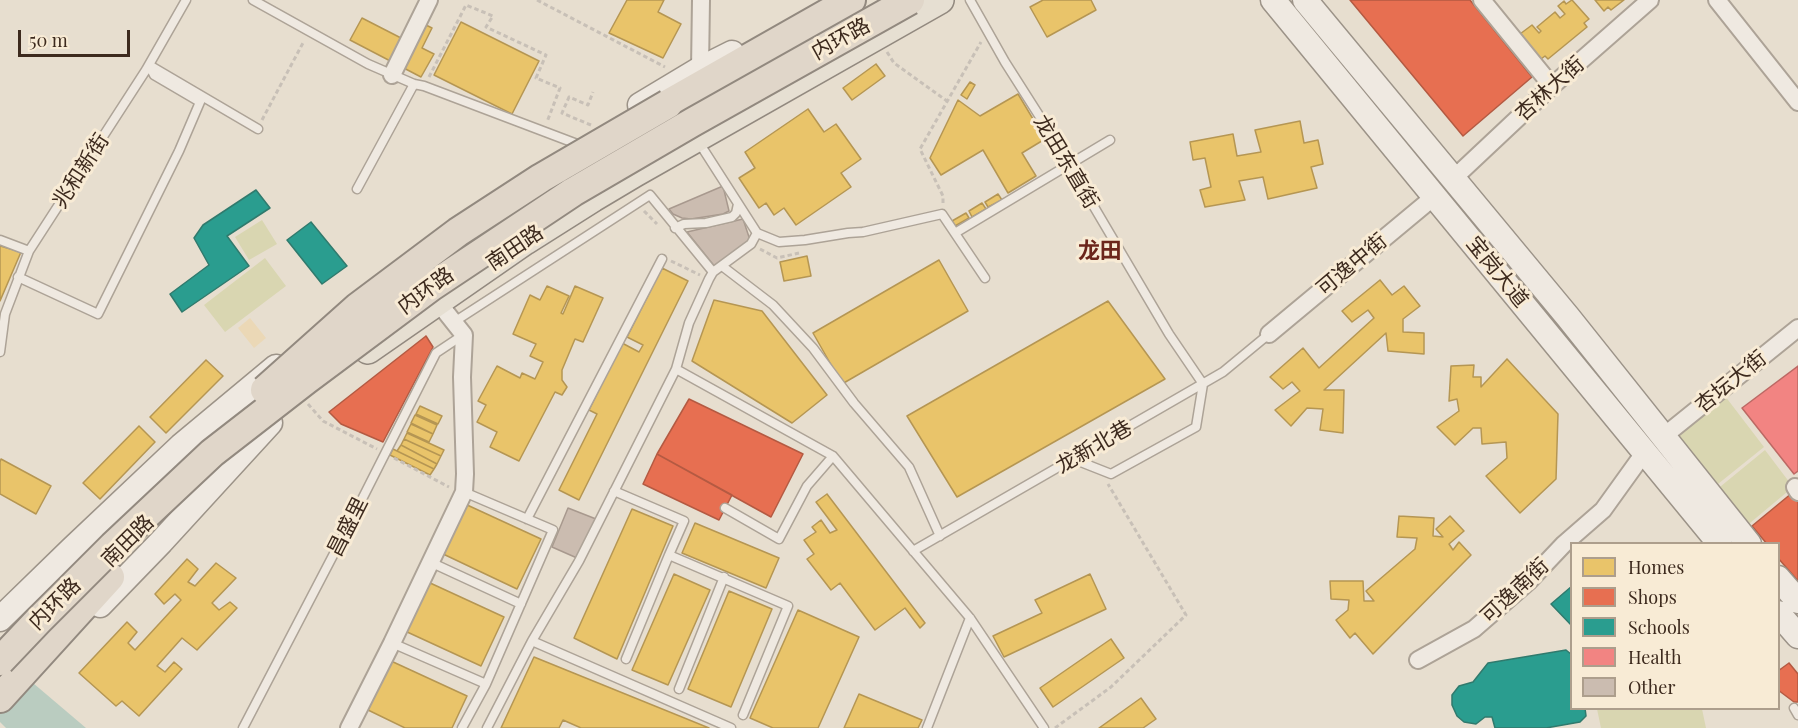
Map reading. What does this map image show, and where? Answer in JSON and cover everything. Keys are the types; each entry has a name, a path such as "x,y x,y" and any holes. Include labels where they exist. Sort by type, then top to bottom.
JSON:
{"highway":[{"path":"225,428 358,307 423,257 524,189 850,0"},
{"name":"内环路","path":"8,647 84,550 157,482 295,370 382,305 570,177 884,0"},
{"name":"内环路","path":"8,647 38,621 104,554 301,366 432,286 573,192 910,0"},
{"path":"0,698 238,442 301,366"}],"main road":[{"path":"0,715 8,647 160,466 188,451 301,366 317,332 391,271 441,234 601,129 693,73 777,30 850,0"},
{"name":"南田路","path":"0,675 8,647 58,583 148,495 188,451 225,428 301,366 441,266 564,184 884,0"},
{"name":"南田路","path":"8,647 182,491 270,423 437,301 583,204 940,0"},
{"name":"宝岗大道","path":"1273,0 1719,542"},
{"name":"宝岗大道","path":"1305,0 1568,317 1748,542"},
{"path":"1644,453 1664,436"},
{"path":"1780,579 1798,601"},
{"path":"1780,614 1798,636"}],"street":[{"path":"392,75 429,0"},
{"path":"693,73 701,0"},
{"path":"1482,0 1552,86"},
{"name":"杏林大街","path":"1453,179 1552,86 1650,0"},
{"path":"1717,0 1798,102"},
{"name":"可逸中街","path":"1269,334 1435,196"},
{"path":"351,727 464,492 459,329 437,301"},
{"name":"杏坛大街","path":"1664,436 1798,328"},
{"name":"可逸南街","path":"1418,660 1474,629 1528,582 1564,544 1603,510 1644,453"}],"lane":[{"name":"兆和新街","path":"0,352 5,314 29,250 149,65 186,0"},
{"path":"253,0 392,75 577,144"},
{"name":"龙田东直街","path":"970,0 1169,334 1203,384"},
{"path":"149,65 258,129"},
{"path":"18,277 98,314 201,102 154,75 149,65"},
{"path":"357,189 414,84"},
{"path":"696,138 754,230 779,242 806,240 863,232 942,214 985,278"},
{"path":"955,233 1110,140"},
{"path":"637,203 650,195 713,272"},
{"name":"昌盛里","path":"243,728 436,353 459,329 637,203"},
{"path":"675,228 684,224 706,223 732,217 736,213 738,204"},
{"path":"487,728 532,640 579,561 676,369 689,323 713,272 751,244 754,230"},
{"path":"0,240 29,250"},
{"path":"527,519 663,258"},
{"path":"722,266 773,305 813,348 854,403 909,467 940,536"},
{"name":"龙新北巷","path":"913,551 1223,372 1269,334"},
{"path":"676,369 833,456 970,618 1044,728"},
{"path":"1073,459 1111,474 1196,427 1203,384"},
{"path":"725,508 778,540 807,486 833,456"},
{"path":"614,491 684,521 626,659"},
{"path":"462,728 486,684 553,530 464,492"},
{"path":"669,555 788,606 742,715"},
{"path":"430,562 521,604"},
{"path":"679,689 724,578"},
{"path":"927,728 970,618"},
{"path":"532,640 731,728"},
{"path":"393,643 486,684"}],"path":[{"path":"537,0 693,73"},
{"path":"427,87 466,5 493,16 486,27 546,55 536,78 560,88 544,130"},
{"path":"258,129 309,31"},
{"path":"942,214 943,196 920,149 987,32"},
{"path":"877,35 894,63 947,101"},
{"path":"593,92 588,105 569,97 562,113 601,129"},
{"path":"637,203 659,226"},
{"path":"663,258 703,276"},
{"path":"1055,728 1111,687 1186,615 1099,470"}],"shaded area":[{"path":"262,220 277,244 249,260 235,237"},
{"path":"265,258 286,286 225,332 204,305"},
{"path":"1725,396 1764,447 1713,488 1673,437"},
{"path":"1765,450 1793,487 1744,528 1715,491"},
{"path":"0,655 86,728 6,728 0,722"},
{"path":"1597,710 1702,710 1706,728 1601,728"}],"sand":[{"path":"250,318 266,338 254,348 238,328"}],"building: Homes":[{"path":"627,0 664,0 658,12 681,24 663,58 609,33"},
{"path":"1043,0 1091,0 1096,10 1047,37 1030,7"},
{"path":"1572,0 1589,19 1584,23 1587,27 1548,59 1545,56 1541,59 1520,34 1532,25 1539,33 1541,31 1537,27 1555,12 1560,18 1565,14 1558,6 1564,1 1566,4"},
{"path":"1595,0 1624,0 1611,10 1608,7 1604,11"},
{"path":"362,18 401,38 412,18 432,28 422,48 434,54 421,77 350,40"},
{"path":"461,22 539,61 512,114 434,75"},
{"path":"876,64 885,76 852,100 843,88"},
{"path":"970,82 975,85 967,99 961,95"},
{"path":"1018,94 1045,139 1022,153 1036,176 1008,193 983,150 941,175 930,158 958,100 980,116"},
{"path":"808,109 824,132 836,124 861,159 841,173 851,187 796,225 784,208 774,215 766,203 759,208 739,178 755,168 745,152"},
{"path":"1300,121 1304,143 1318,140 1323,164 1311,167 1317,188 1268,199 1263,177 1239,181 1245,200 1205,207 1200,190 1211,187 1205,158 1193,160 1190,142 1233,134 1237,156 1261,152 1255,130"},
{"path":"998,194 1002,200 988,207 985,202"},
{"path":"982,203 986,209 972,217 969,211"},
{"path":"966,213 969,218 955,226 952,221"},
{"path":"0,246 21,252 0,301"},
{"path":"807,256 811,276 784,281 780,262"},
{"path":"939,260 968,311 842,384 813,333"},
{"path":"662,268 688,281 579,500 559,490 597,414 589,410 622,343 639,352 643,345 627,337"},
{"path":"1380,280 1392,295 1404,286 1420,306 1403,319 1403,332 1424,333 1424,354 1388,351 1386,333 1324,390 1344,390 1343,433 1320,430 1323,409 1307,408 1291,426 1275,410 1300,391 1292,382 1283,389 1270,377 1303,348 1319,368 1374,318 1368,310 1352,322 1342,311"},
{"path":"547,286 569,296 561,313 563,314 575,286 603,298 583,342 575,339 562,370 562,380 567,387 562,395 555,392 519,461 490,447 497,432 477,422 486,405 478,401 497,366 520,378 522,373 535,379 543,362 530,356 536,344 513,334 530,295 540,300"},
{"path":"714,300 762,311 827,395 792,423 692,361"},
{"path":"1108,301 1165,379 957,497 907,416"},
{"path":"1507,359 1558,414 1556,479 1520,513 1486,476 1507,458 1506,442 1482,444 1481,428 1473,428 1455,445 1437,427 1459,411 1457,399 1449,401 1451,366 1474,365 1473,377 1481,377 1481,387"},
{"path":"206,360 223,376 166,433 150,417"},
{"path":"420,406 442,416 438,424 416,414"},
{"path":"415,415 437,425 433,434 411,423"},
{"path":"411,424 433,434 429,442 407,432"},
{"path":"139,426 155,442 100,499 83,483"},
{"path":"407,433 444,450 441,456 404,439"},
{"path":"404,439 441,456 437,464 401,445"},
{"path":"401,445 437,464 434,469 397,451"},
{"path":"393,449 434,469 430,475 390,455"},
{"path":"1,459 51,486 36,514 0,494"},
{"path":"827,494 925,623 920,628 905,608 875,630 840,583 831,590 807,559 814,554 804,540 816,532 812,527 821,520 830,533 837,530 816,502"},
{"path":"465,504 541,539 517,589 441,553"},
{"path":"1791,504 1798,512 1798,536 1784,547 1766,524"},
{"path":"632,509 673,526 617,659 574,638"},
{"path":"1399,516 1434,518 1433,536 1443,537 1436,529 1450,516 1464,531 1449,544 1453,550 1459,542 1471,555 1373,654 1355,633 1350,638 1336,620 1348,610 1349,600 1331,599 1330,581 1363,581 1364,601 1374,601 1366,591 1415,549 1417,538 1397,537"},
{"path":"695,523 779,558 766,588 682,553"},
{"path":"187,559 198,569 188,582 195,586 216,563 236,578 212,603 219,610 230,602 237,608 197,650 182,638 157,666 165,672 174,662 182,669 139,716 122,701 116,706 79,673 127,622 137,632 128,643 135,650 181,600 175,594 164,604 155,594"},
{"path":"1798,559 1798,579 1788,568"},
{"path":"674,574 710,590 668,685 632,670"},
{"path":"1090,574 1106,609 1004,657 993,636 1042,613 1035,600"},
{"path":"428,582 504,617 481,666 405,631"},
{"path":"729,591 772,609 731,707 688,689"},
{"path":"798,610 859,637 818,728 773,728 750,718"},
{"path":"1111,639 1124,658 1053,707 1040,688"},
{"path":"534,657 709,728 581,728 563,720 559,728 501,728"},
{"path":"391,661 467,696 452,728 405,728 368,710"},
{"path":"859,694 922,720 918,728 844,728"},
{"path":"1141,698 1156,719 1143,728 1099,728"}],"building: Shops":[{"path":"1350,0 1470,0 1532,77 1463,136"},
{"path":"426,336 433,347 383,442 341,424 329,412"},
{"path":"689,399 803,454 771,517 657,454"},
{"path":"657,454 732,495 719,520 643,484"},
{"path":"1792,493 1798,501 1798,581 1780,560 1780,542 1765,542 1752,526"},
{"path":"1789,663 1798,674 1798,702 1794,702 1780,692 1780,670"}],"building: Schools":[{"path":"256,190 270,208 227,236 249,266 182,312 170,294 209,265 194,238 203,225"},
{"path":"311,222 347,266 322,284 287,240"},
{"path":"1570,588 1570,624 1551,604"},
{"path":"1566,650 1570,653 1570,710 1585,710 1586,716 1580,722 1546,728 1495,728 1492,717 1485,717 1476,724 1464,722 1457,716 1452,705 1452,695 1459,686 1473,682 1488,663"}],"building: Health":[{"path":"1798,366 1798,471 1794,474 1742,408"}],"building: Other":[{"path":"723,186 729,211 723,214 691,219 673,214 669,209"},
{"path":"743,219 750,240 715,267 687,232"},
{"path":"568,508 596,519 577,558 552,547"}],"district":[{"name":"龙田","path":"1100,251"}]}
